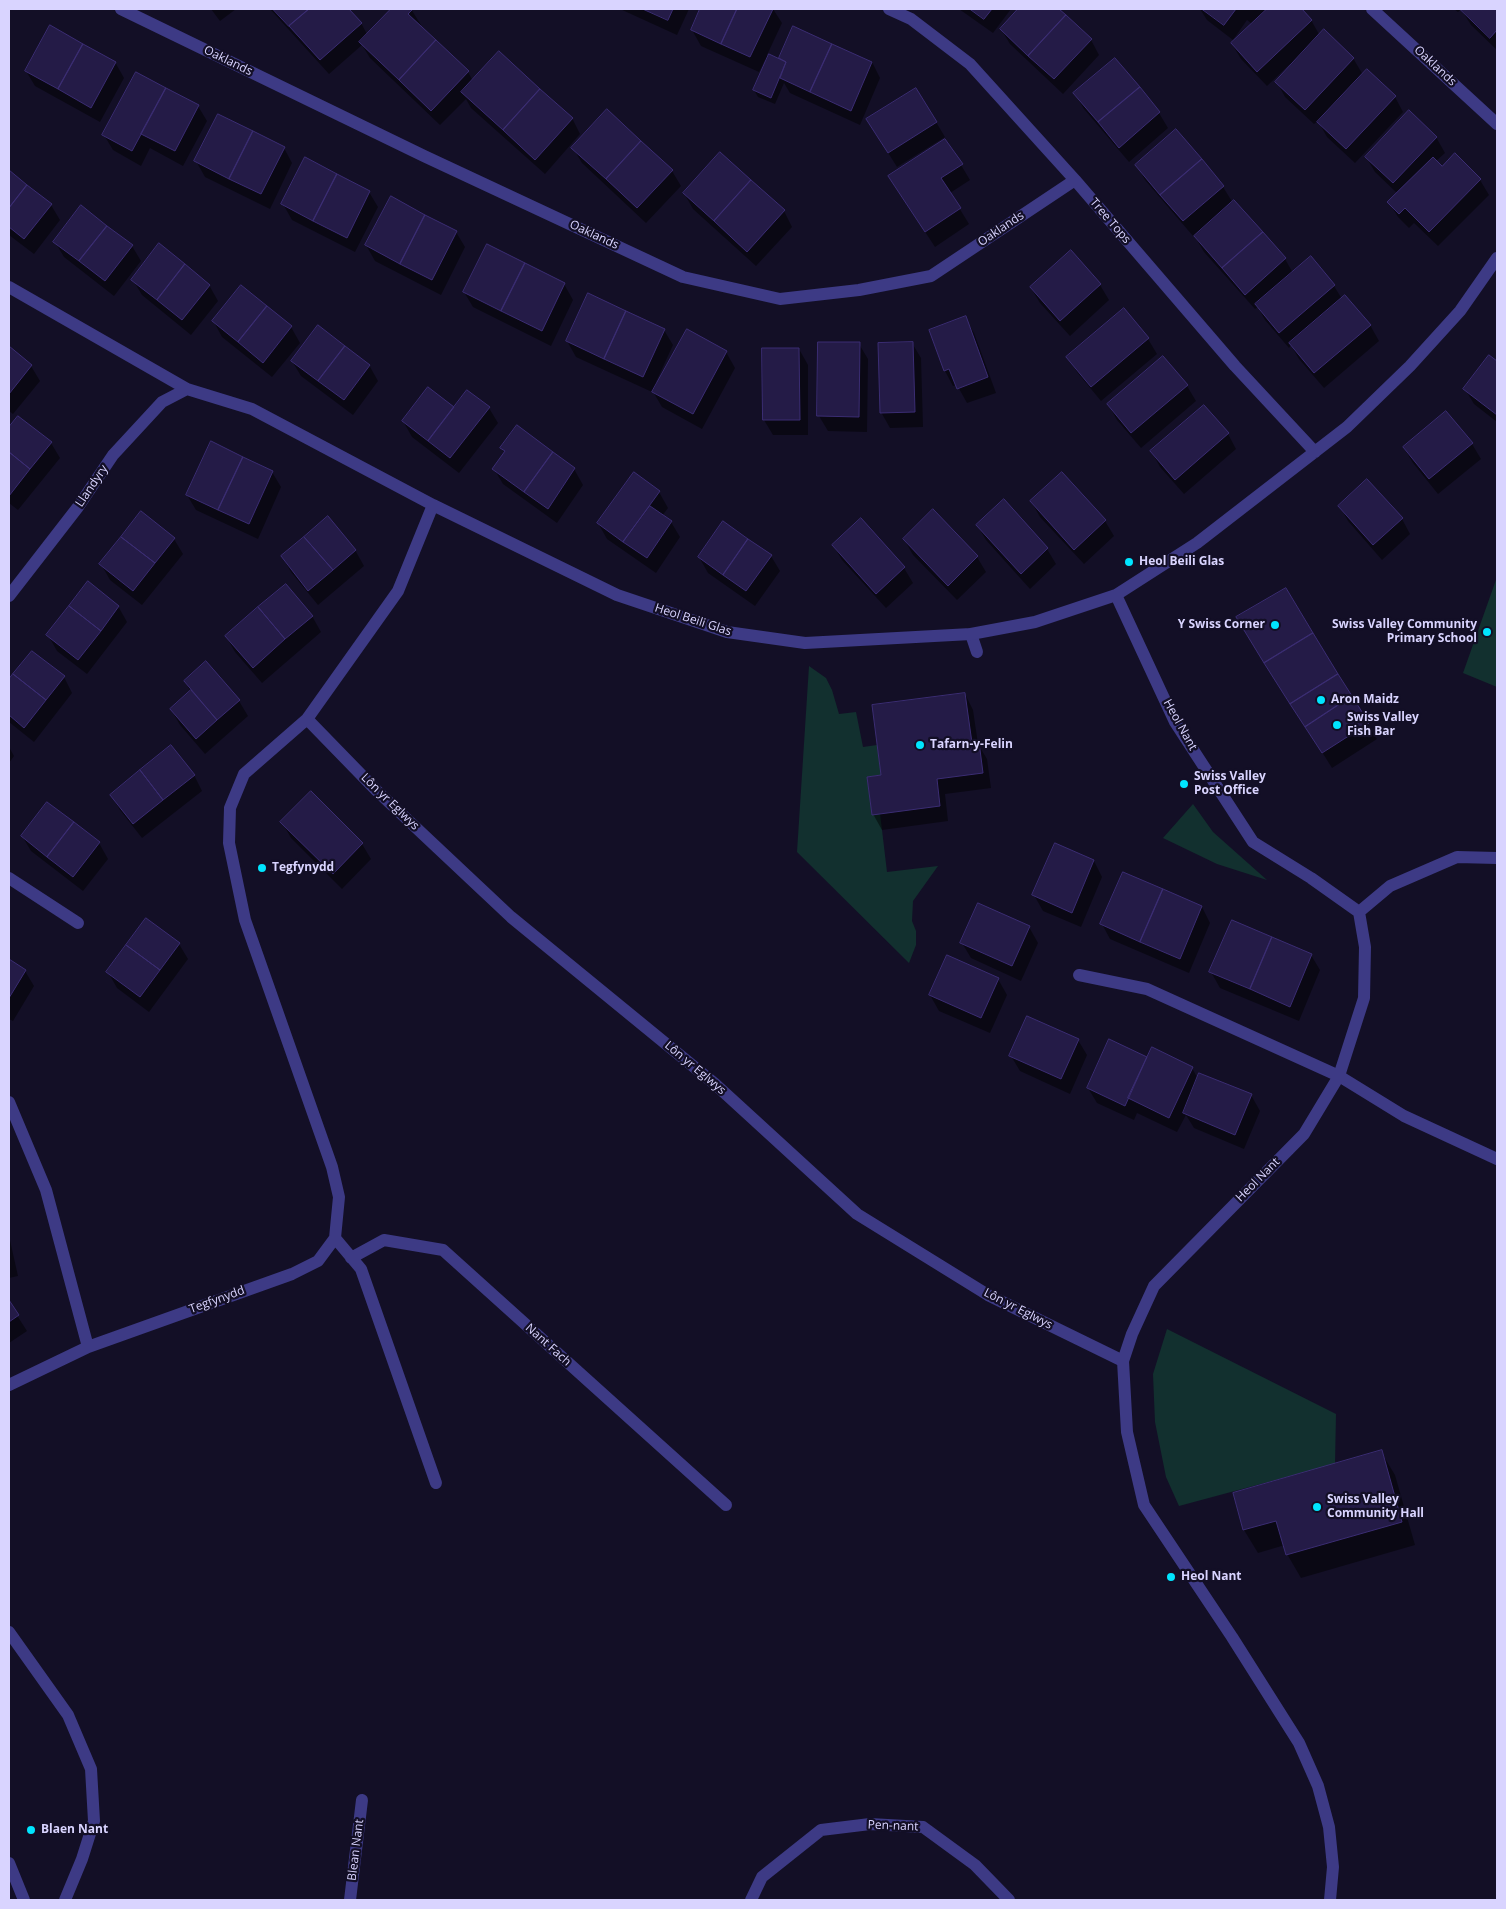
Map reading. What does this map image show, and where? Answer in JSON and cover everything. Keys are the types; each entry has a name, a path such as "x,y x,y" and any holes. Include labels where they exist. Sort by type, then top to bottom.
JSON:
{"street":[{"name":"Oaklands","path":"121,9 424,156 683,277 780,299 859,290 931,276 1075,180"},
{"name":"Tree Tops","path":"889,9 911,19 970,64 1075,180 1235,366 1314,452"},
{"name":"Oaklands","path":"1372,9 1497,124"},
{"name":"Heol Beili Glas","path":"433,505 617,595 727,632 805,643 971,634 1035,622 1116,595 1197,543 1347,427 1410,366 1460,311 1497,258"},
{"path":"9,287 187,389 252,409 433,505 398,591 307,719 244,774 230,808 229,844 245,920 332,1166 339,1197 336,1238 361,1269 436,1484"},
{"name":"Llandyry","path":"9,596 78,507 114,454 162,402 187,389"},
{"name":"Heol Nant","path":"1116,595 1175,722 1253,842 1311,878 1359,912 1364,947 1364,998 1339,1076 1304,1134 1154,1286 1132,1334 1123,1360 1128,1432 1144,1505 1232,1637 1299,1743 1318,1786 1329,1827 1333,1867 1330,1900"},
{"path":"971,634 977,652"},
{"name":"Lôn yr Eglwys","path":"307,719 377,791 511,917 715,1084 857,1214 988,1295 1123,1360"},
{"path":"1359,912 1390,886 1457,857 1497,858"},
{"path":"9,878 78,923"},
{"path":"1079,975 1147,989 1339,1076 1404,1116 1497,1160"},
{"path":"9,1102 46,1190 88,1346"},
{"name":"Tegfynydd","path":"9,1385 88,1346 292,1274 318,1261 336,1238"},
{"name":"Nant Fach","path":"351,1258 384,1240 443,1250 726,1505"},
{"path":"9,1632 68,1715 91,1769 94,1821 82,1860 65,1900"},
{"name":"Blean Nant","path":"350,1900 362,1800"},
{"name":"Pen-nant","path":"751,1900 762,1877 821,1830 870,1824 923,1827 975,1865 1008,1900"},
{"path":"9,1863 24,1900"}],"green space":[{"name":"Swiss Valley Community Primary School","path":"1497,577 1497,687 1463,673"},
{"path":"809,666 826,678 832,690 839,714 856,712 863,747 877,745 881,775 867,777 872,814 880,813 887,872 938,866 913,901 912,921 916,931 916,945 909,963 797,852"},
{"path":"1193,804 1213,832 1267,880 1217,864 1163,838"},
{"path":"1167,1329 1336,1414 1335,1464 1179,1506 1166,1477 1155,1422 1153,1374"}],"building":[{"path":"273,9 309,9 289,26"},
{"path":"309,9 349,9 362,23 320,60 289,26"},
{"path":"391,9 413,9 408,14 436,40 399,80 359,42"},
{"path":"643,9 673,9 668,20"},
{"path":"700,9 737,9 721,44 691,30"},
{"path":"737,9 773,9 750,57 721,44"},
{"path":"970,9 992,9 984,19"},
{"path":"1018,9 1059,9 1066,15 1028,56 1000,29"},
{"path":"1202,9 1236,9 1224,25"},
{"path":"1267,9 1302,9 1312,20 1257,72 1231,43"},
{"path":"1460,9 1497,9 1497,30 1490,38"},
{"path":"1066,15 1092,39 1054,79 1028,56"},
{"path":"50,25 83,44 58,89 25,71"},
{"path":"793,26 832,44 810,92 780,78 786,62 779,58"},
{"path":"1324,29 1354,58 1305,110 1275,82"},
{"path":"436,40 469,71 431,111 399,80"},
{"path":"83,44 116,62 91,108 58,89"},
{"path":"832,44 872,62 851,111 810,92"},
{"path":"499,51 540,89 503,130 461,92"},
{"path":"769,54 786,62 771,98 753,90"},
{"path":"1115,58 1140,87 1098,122 1073,93"},
{"path":"1367,69 1396,96 1346,149 1317,122"},
{"path":"136,72 166,88 132,151 102,135"},
{"path":"1140,87 1160,112 1119,148 1098,122"},
{"path":"166,88 199,105 175,151 141,134"},
{"path":"916,88 937,122 888,153 866,119"},
{"path":"540,89 573,118 535,160 503,130"},
{"path":"607,109 641,141 606,179 571,148"},
{"path":"1409,110 1437,137 1393,183 1365,157"},
{"path":"218,114 253,131 229,179 194,161"},
{"path":"1176,129 1202,159 1160,195 1135,165"},
{"path":"253,131 285,147 261,194 229,179"},
{"path":"945,139 963,164 941,178 961,208 925,232 888,176"},
{"path":"641,141 673,170 637,208 606,179"},
{"path":"720,152 751,180 714,221 683,193"},
{"path":"1455,153 1481,179 1429,232 1405,208 1399,214 1387,202 1433,157 1442,166"},
{"path":"305,157 337,174 313,221 281,204"},
{"path":"1202,159 1224,186 1183,221 1160,195"},
{"path":"9,170 27,185 9,208"},
{"path":"337,174 370,191 347,238 313,221"},
{"path":"751,180 785,210 747,252 714,221"},
{"path":"27,185 52,204 24,239 9,227 9,208"},
{"path":"391,196 425,215 400,264 365,245"},
{"path":"1234,200 1263,232 1222,268 1194,236"},
{"path":"81,205 107,226 79,261 53,242"},
{"path":"425,215 457,231 432,280 400,264"},
{"path":"107,226 133,245 105,281 79,261"},
{"path":"1263,232 1286,258 1245,295 1222,268"},
{"path":"159,243 185,264 157,300 131,280"},
{"path":"487,244 525,263 501,311 463,292"},
{"path":"1071,250 1101,284 1060,321 1030,287"},
{"path":"1311,256 1335,285 1279,333 1255,304"},
{"path":"525,263 565,283 542,331 501,311"},
{"path":"185,264 210,285 182,320 157,300"},
{"path":"241,285 267,306 238,342 212,321"},
{"path":"588,293 626,311 604,359 566,341"},
{"path":"1345,295 1371,325 1314,373 1289,343"},
{"path":"267,306 292,326 263,363 238,342"},
{"path":"1124,308 1149,338 1091,387 1066,357"},
{"path":"626,311 665,329 643,377 604,359"},
{"path":"966,316 988,377 957,389 949,369 944,371 929,330"},
{"path":"318,325 345,346 318,381 291,361"},
{"path":"687,329 727,351 693,414 652,392"},
{"path":"818,342 860,342 859,417 817,416"},
{"path":"913,342 915,412 880,413 878,343"},
{"path":"9,346 32,365 9,394"},
{"path":"345,346 370,365 344,400 318,381"},
{"path":"762,348 799,348 800,420 763,420"},
{"path":"1489,355 1497,361 1497,415 1463,389"},
{"path":"1163,356 1188,385 1131,433 1107,404"},
{"path":"428,387 454,407 428,441 402,421"},
{"path":"467,390 490,407 450,458 428,441"},
{"path":"1204,405 1229,433 1175,480 1150,451"},
{"path":"1446,411 1473,443 1429,479 1403,447"},
{"path":"18,416 52,442 30,469 9,452 9,427"},
{"path":"517,425 553,452 524,492 492,469 505,451 500,448"},
{"path":"211,441 243,457 218,510 186,495"},
{"path":"9,452 30,469 9,496"},
{"path":"553,452 575,468 548,509 524,492"},
{"path":"243,457 273,471 249,524 218,510"},
{"path":"634,472 660,491 623,542 597,523"},
{"path":"1062,472 1106,520 1074,550 1030,501"},
{"path":"1367,479 1403,518 1373,545 1338,506"},
{"path":"1004,499 1048,548 1021,574 976,525"},
{"path":"650,506 672,521 647,558 623,542"},
{"path":"933,509 978,556 948,586 903,539"},
{"path":"141,511 175,538 155,563 121,537"},
{"path":"328,516 356,550 333,570 304,537"},
{"path":"861,518 905,567 876,594 832,545"},
{"path":"723,521 748,539 723,575 698,557"},
{"path":"121,537 155,563 133,591 99,564"},
{"path":"304,537 333,570 308,591 281,556"},
{"path":"748,539 772,555 746,591 723,575"},
{"path":"88,581 119,606 101,631 69,606"},
{"path":"286,584 313,616 285,639 258,607"},
{"name":"Y Swiss Corner","path":"1286,588 1313,633 1264,663 1236,617"},
{"path":"69,606 101,631 78,660 46,635"},
{"path":"258,607 285,639 253,668 225,636"},
{"path":"1313,633 1338,674 1290,704 1264,663"},
{"path":"32,651 65,676 46,700 13,674"},
{"path":"206,661 240,700 217,720 184,681"},
{"path":"13,674 46,700 24,728 9,715 9,679"},
{"name":"Aron Maidz","path":"1338,674 1352,696 1305,727 1290,704"},
{"path":"191,690 217,720 196,739 170,709"},
{"path":"965,693 972,743 979,742 983,773 937,779 940,806 872,815 867,777 881,775 872,705"},
{"name":"Swiss Valley Fish Bar","path":"1352,696 1369,723 1322,753 1305,727"},
{"path":"171,745 195,775 163,800 140,770"},
{"path":"140,770 163,800 133,824 110,795"},
{"path":"311,791 363,843 333,874 280,822"},
{"path":"47,802 74,822 47,857 21,836"},
{"path":"74,822 100,842 73,877 47,857"},
{"path":"1055,843 1094,860 1072,913 1032,895"},
{"path":"1123,872 1163,889 1140,942 1100,924"},
{"path":"1163,889 1202,906 1180,959 1140,942"},
{"path":"978,903 1030,926 1012,966 960,943"},
{"path":"146,918 180,943 160,970 126,945"},
{"path":"1232,920 1272,937 1250,989 1209,972"},
{"path":"1272,937 1312,954 1290,1007 1250,989"},
{"path":"126,945 160,970 140,997 106,972"},
{"path":"947,955 999,978 981,1018 929,995"},
{"path":"9,959 26,970 9,998"},
{"path":"1027,1016 1079,1039 1061,1079 1009,1056"},
{"path":"1109,1039 1147,1057 1125,1106 1087,1088"},
{"path":"1152,1047 1193,1067 1169,1118 1128,1098"},
{"path":"1199,1073 1252,1094 1235,1135 1183,1113"},
{"path":"9,1300 19,1315 9,1322"},
{"name":"Swiss Valley Community Hall","path":"1382,1450 1402,1522 1286,1555 1276,1521 1243,1530 1233,1493"}],"place":[{"name":"Heol Beili Glas","path":"1129,562"},
{"name":"Y Swiss Corner","path":"1275,625"},
{"name":"Swiss Valley Community Primary School","path":"1487,632"},
{"name":"Aron Maidz","path":"1321,700"},
{"name":"Swiss Valley Fish Bar","path":"1337,725"},
{"name":"Tafarn-y-Felin","path":"920,745"},
{"name":"Swiss Valley Post Office","path":"1184,784"},
{"name":"Tegfynydd","path":"262,868"},
{"name":"Swiss Valley Community Hall","path":"1317,1507"},
{"name":"Heol Nant","path":"1171,1577"},
{"name":"Blaen Nant","path":"31,1830"}]}
